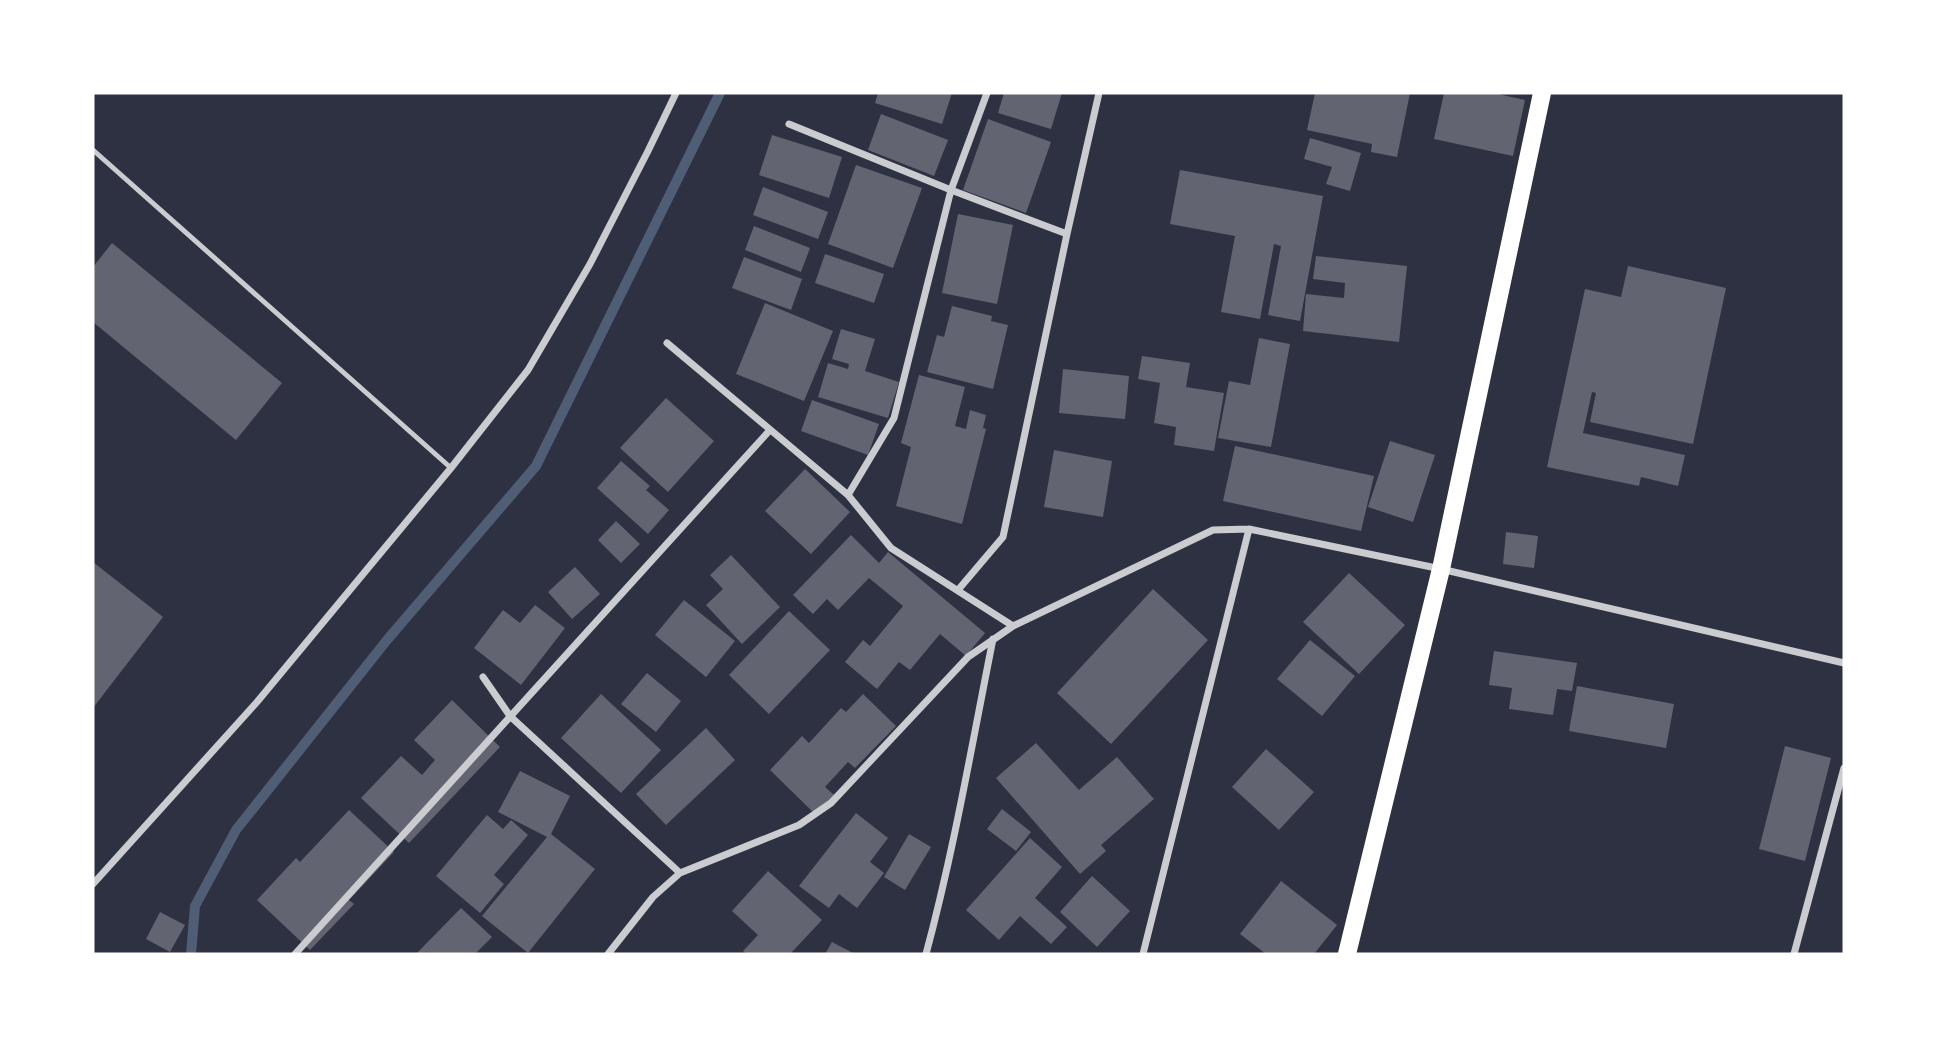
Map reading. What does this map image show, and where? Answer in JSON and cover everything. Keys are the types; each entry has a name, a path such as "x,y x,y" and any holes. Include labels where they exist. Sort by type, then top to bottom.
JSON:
{"main road":[{"path":"1347,954 1441,569 1542,93"}],"street":[{"path":"93,884 257,702 451,468 528,370 590,264 676,93"},
{"path":"848,495 894,418 951,190 987,93"},
{"path":"958,590 1003,537 1099,93"},
{"path":"789,124 1067,234"},
{"path":"667,343 848,495 891,548 1013,626"},
{"path":"295,954 770,430"},
{"path":"1143,954 1249,529"},
{"path":"608,954 653,897 680,873 799,825 831,803 968,657 993,639 1013,626 1213,530 1249,529 1441,569 1844,663"},
{"path":"926,954 939,907 993,639"},
{"path":"483,677 510,716 680,873"},
{"path":"1794,954 1844,768"}],"lane":[{"path":"93,150 451,468"}],"building":[{"path":"878,93 952,93 942,124 875,103"},
{"path":"1004,93 1062,93 1051,129 998,113"},
{"path":"1315,93 1410,93 1397,157 1371,152 1372,144 1307,130"},
{"path":"1444,93 1493,93 1525,100 1513,156 1434,139"},
{"path":"881,114 948,140 934,176 868,150"},
{"path":"988,119 1051,142 1026,213 963,190"},
{"path":"772,135 842,157 829,198 759,175"},
{"path":"1310,138 1361,153 1350,191 1326,184 1332,167 1304,159"},
{"path":"856,165 922,188 893,268 828,244"},
{"path":"1180,170 1323,196 1300,321 1268,315 1281,246 1274,244 1260,319 1221,312 1235,236 1170,224"},
{"path":"763,187 828,212 818,239 753,215"},
{"path":"958,214 1013,225 997,304 942,293"},
{"path":"754,226 810,248 801,272 745,250"},
{"path":"112,243 282,383 236,440 93,322 93,267"},
{"path":"825,254 884,274 874,303 815,283"},
{"path":"1316,256 1407,266 1399,342 1303,331 1306,294 1344,298 1345,283 1313,279"},
{"path":"744,257 802,279 791,310 732,288"},
{"path":"1628,266 1726,288 1693,444 1590,422 1596,393 1592,392 1583,433 1685,455 1678,486 1641,477 1639,486 1547,467 1585,289 1621,297"},
{"path":"765,303 833,331 804,401 736,374"},
{"path":"952,306 992,316 991,321 1008,325 993,389 927,372 937,335 944,337"},
{"path":"841,329 875,339 865,371 899,382 888,418 818,397 828,363 848,369 849,364 832,359"},
{"path":"1259,338 1290,344 1271,447 1218,438 1229,381 1250,385"},
{"path":"1142,356 1190,363 1186,387 1224,393 1214,451 1174,445 1176,427 1154,423 1160,383 1138,379"},
{"path":"1063,369 1129,376 1125,419 1059,413"},
{"path":"919,375 965,387 955,426 966,429 970,410 986,415 983,428 986,429 962,524 896,506 911,447 901,443"},
{"path":"666,398 714,441 668,492 620,448"},
{"path":"812,400 879,424 868,455 801,431"},
{"path":"1390,441 1435,455 1413,522 1368,507"},
{"path":"1235,446 1374,476 1361,531 1223,501"},
{"path":"1054,450 1112,461 1103,517 1044,507"},
{"path":"621,461 650,486 646,490 669,510 648,534 597,488"},
{"path":"805,469 850,512 811,554 765,511"},
{"path":"616,521 640,544 621,563 598,540"},
{"path":"1506,532 1538,536 1534,568 1503,564"},
{"path":"851,535 879,563 888,552 985,633 966,656 940,634 910,670 899,662 877,689 845,662 863,640 870,646 903,606 869,578 838,610 827,599 813,614 793,595"},
{"path":"731,555 780,607 742,644 706,605 723,589 710,575"},
{"path":"93,562 163,617 93,708"},
{"path":"575,567 600,594 572,619 548,592"},
{"path":"1349,573 1405,625 1359,674 1303,622"},
{"path":"1153,589 1208,640 1111,744 1057,693"},
{"path":"684,600 735,641 706,677 655,635"},
{"path":"535,605 565,628 521,685 474,648 503,610 520,623"},
{"path":"789,611 830,650 769,714 729,675"},
{"path":"1310,640 1355,676 1322,716 1277,679"},
{"path":"1494,651 1577,663 1572,691 1557,689 1553,715 1509,709 1512,688 1489,685"},
{"path":"647,673 681,701 656,732 621,704"},
{"path":"1577,686 1674,704 1666,748 1569,731"},
{"path":"601,694 661,750 621,793 561,738"},
{"path":"863,694 896,726 855,768 848,762 825,787 834,795 816,815 770,770 802,736 809,743 841,708 846,712"},
{"path":"452,700 500,747 409,843 361,798 401,756 422,775 435,760 414,740"},
{"path":"706,728 735,760 666,825 636,794"},
{"path":"1036,743 1079,790 1117,757 1154,799 1101,845 1106,851 1080,874 996,778"},
{"path":"1785,746 1831,758 1805,861 1759,849"},
{"path":"1266,749 1314,792 1279,830 1232,787"},
{"path":"520,771 570,796 551,834 595,869 528,953 482,916 547,837 498,812"},
{"path":"1002,809 1031,832 1016,851 987,829"},
{"path":"349,810 394,852 349,900 354,904 310,950 257,900 296,858 300,862"},
{"path":"856,813 888,838 870,862 884,873 857,908 839,894 829,908 799,886"},
{"path":"487,815 503,829 511,820 528,835 494,875 504,884 480,913 436,876"},
{"path":"909,834 931,847 905,890 884,877"},
{"path":"1030,838 1062,867 1035,898 1067,927 1051,944 1020,916 999,940 966,910"},
{"path":"768,871 822,920 790,954 747,954 743,951 758,935 732,911"},
{"path":"1092,876 1130,911 1097,947 1060,912"},
{"path":"1281,881 1337,925 1314,954 1266,954 1240,934"},
{"path":"461,908 492,937 475,954 416,954"},
{"path":"160,912 185,925 170,952 146,939"},
{"path":"832,942 855,954 825,954"}],"waterway":[{"path":"191,954 195,906 236,830 387,640 536,466 720,93"}]}
